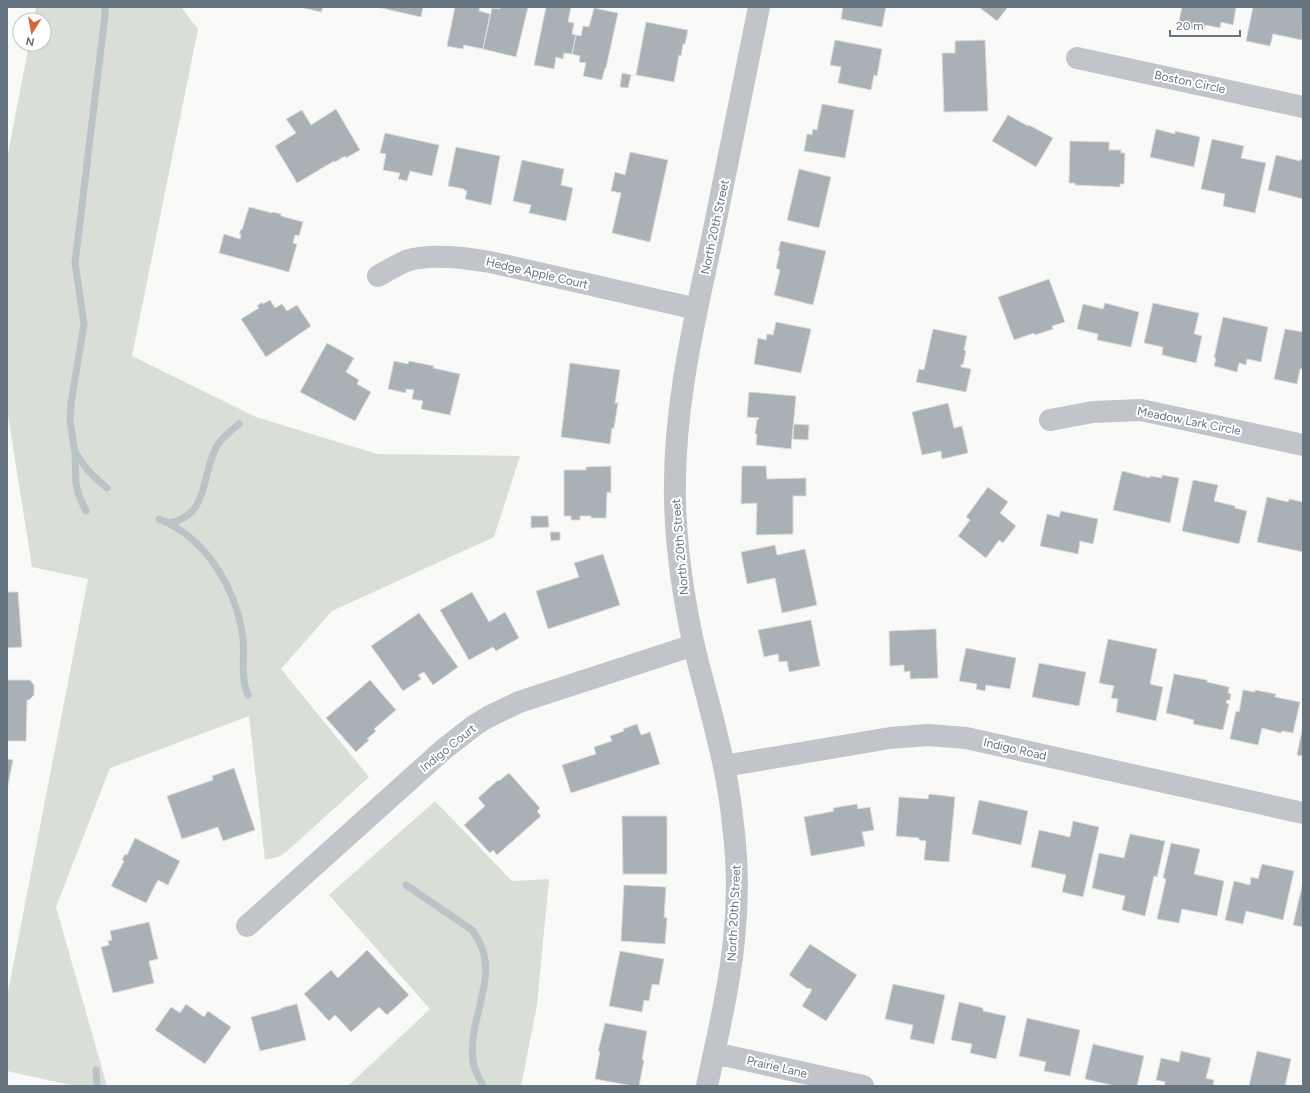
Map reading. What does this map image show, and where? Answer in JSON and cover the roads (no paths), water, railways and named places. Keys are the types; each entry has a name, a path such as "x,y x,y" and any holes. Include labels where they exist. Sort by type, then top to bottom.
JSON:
{"street":[{"name":"North 20th Street","path":"707,1086 731,965 737,895 736,859 734,825 724,766 694,645 684,598 679,564 675,508 676,437 687,359 759,7"},
{"name":"Boston Circle","path":"1077,58 1303,107"},
{"name":"Hedge Apple Court","path":"378,276 407,261 430,258 461,258 490,262 697,309"},
{"name":"Meadow Lark Circle","path":"1050,420 1093,412 1141,410 1303,445"},
{"name":"Indigo Court","path":"247,926 444,749 475,725 506,707 536,695 694,645"},
{"name":"Indigo Road","path":"724,766 890,738 928,736 966,738 1303,813"},
{"name":"Prairie Lane","path":"714,1053 863,1086"}],"waterway":[{"path":"86,511 79,496 76,484 75,453 70,421 71,403 84,324 75,263 105,7"},
{"path":"169,523 182,519 192,512 198,503 212,457 217,446 224,437 239,424"},
{"path":"76,453 90,472 107,488"},
{"path":"159,519 176,528 205,552 226,584 234,601 243,638 243,674 248,695"},
{"path":"406,885 472,930 481,946 485,962 485,978 483,994 475,1026 473,1061 483,1086"},
{"path":"96,1070 97,1086"}]}
